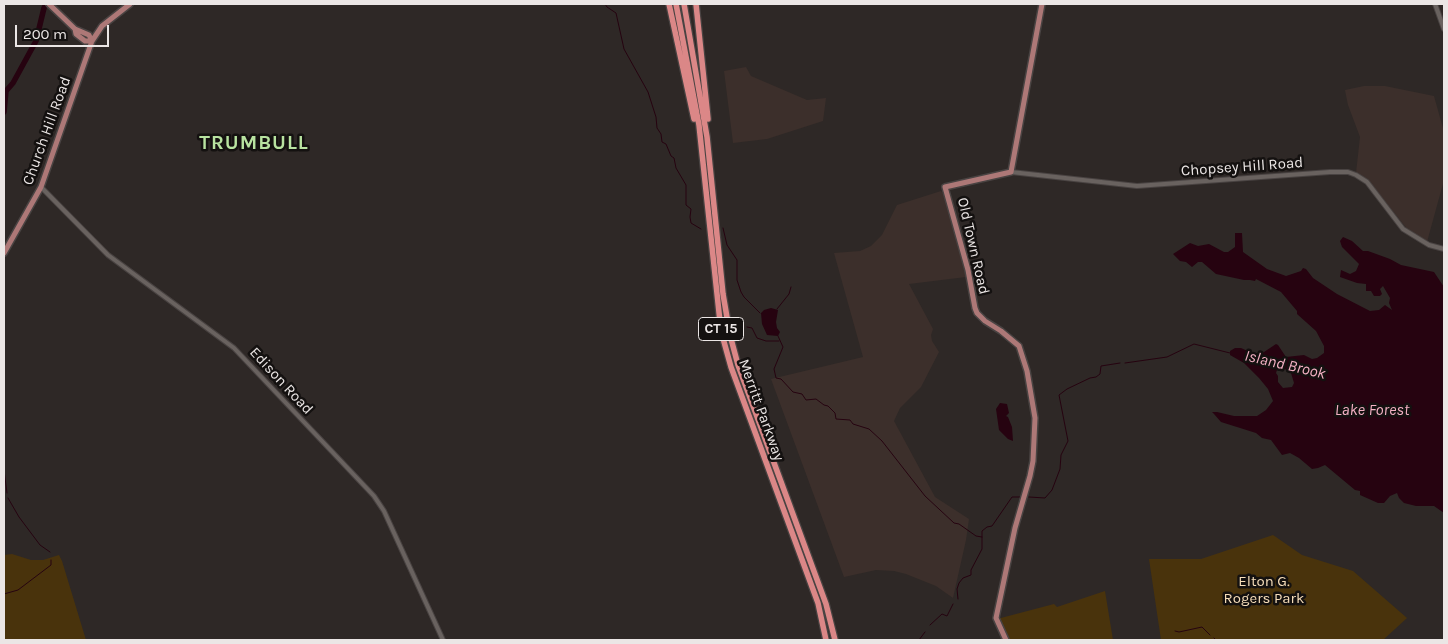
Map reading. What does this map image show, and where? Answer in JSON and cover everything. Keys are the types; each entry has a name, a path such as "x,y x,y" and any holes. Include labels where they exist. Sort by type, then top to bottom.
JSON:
{"highway":[{"path":"669,4 689,92 700,162 704,167"},
{"name":"Merritt Parkway","path":"676,4 695,100 704,167 718,311 724,344 818,603 826,640"},
{"name":"Merritt Parkway","path":"684,4 701,97 710,161 725,307 730,335 738,365 826,604 835,640"},
{"path":"696,4 711,150 710,161"}],"main road":[{"path":"49,4 75,29 76,34 83,40 92,41"},
{"name":"Church Hill Road","path":"4,253 41,187 92,41 102,26 130,4"},
{"path":"1011,172 1042,4"},
{"name":"Old Town Road","path":"1006,640 996,618 1015,528 1030,476 1035,436 1035,418 1027,371 1019,346 1002,331 984,321 975,308 964,253 945,186 1011,172"}],"street":[{"path":"1435,4 1444,29"},
{"name":"Chopsey Hill Road","path":"1011,172 1137,186 1348,172 1367,182 1403,229 1429,245 1444,249"},
{"name":"Edison Road","path":"41,187 108,255 234,348 374,496 384,510 443,640"}],"shaded area":[{"path":"746,67 751,76 807,100 826,98 823,121 767,139 733,143 724,71"},
{"path":"1364,86 1385,86 1434,96 1444,132 1444,180 1427,242 1408,230 1372,185 1356,173 1360,137 1348,105 1345,90"},
{"path":"941,191 945,196 966,277 909,284 933,329 932,341 939,352 921,387 900,408 894,421 935,497 969,519 953,598 936,586 894,571 876,570 844,577 771,379 863,357 834,253 860,251 871,246 882,235 897,205"}],"green space":[{"name":"Elton G. Rogers Park","path":"1273,535 1302,555 1353,571 1407,618 1383,640 1161,640 1149,559 1201,559"},
{"path":"12,554 31,560 43,560 59,555 86,640 4,640 4,555"},
{"path":"1105,591 1113,640 1006,640 997,619 1054,604 1057,607"}],"water":[{"name":"Lake Forest","path":"1235,233 1242,233 1243,252 1267,269 1286,276 1301,271 1303,268 1306,269 1313,278 1337,294 1370,311 1379,310 1385,305 1392,310 1389,303 1390,298 1383,286 1380,289 1382,294 1374,296 1371,291 1366,291 1366,284 1340,277 1341,270 1350,274 1356,271 1359,264 1342,247 1340,241 1343,237 1352,241 1363,251 1390,259 1401,265 1434,272 1444,287 1444,513 1434,506 1416,506 1404,503 1397,493 1390,496 1384,503 1378,503 1360,495 1360,491 1355,490 1325,465 1312,469 1290,453 1282,455 1271,440 1262,438 1256,433 1221,422 1212,412 1234,416 1257,416 1266,410 1273,401 1268,389 1259,378 1244,363 1230,355 1230,351 1235,348 1261,354 1276,344 1286,357 1304,355 1312,359 1324,353 1324,346 1316,331 1297,314 1297,311 1281,292 1256,279 1255,281 1244,280 1216,274 1202,262 1198,262 1192,267 1186,262 1180,261 1173,254 1190,243 1198,246 1209,244 1224,252 1228,252 1235,247","holes":["1282,367 1291,373 1294,383 1292,387 1283,388 1278,382 1277,370"]},
{"path":"771,308 778,310 776,322 780,332 778,336 767,335 762,324 761,313"},
{"path":"1000,403 1007,404 1009,413 1006,416 1012,427 1013,441 1008,439 999,430 996,409"}],"waterway":[{"path":"4,112 6,91 13,83 36,41 46,4"},
{"path":"605,4 616,13 624,49 648,92 662,142 666,144 671,156 674,158 676,168 686,185 686,205 691,209 691,223 701,229"},
{"path":"723,228 727,245 737,260 737,280 741,292 760,313"},
{"path":"777,309 789,294 791,287"},
{"path":"747,327 752,328 757,338 766,341 779,341"},
{"path":"778,336 783,347 774,369 776,378 781,379 793,392 802,394 806,400 816,399 828,406 835,413 836,419 850,420 853,424 869,429 882,441 925,496 954,523 959,524 976,536 982,537"},
{"name":"Island Brook","path":"1125,363 1167,357 1194,344 1230,353"},
{"name":"Island Brook","path":"1029,497 1045,498 1052,490 1060,469 1061,455 1068,441 1059,395 1067,389 1096,377 1100,374 1101,366 1120,363"},
{"path":"4,470 7,493"},
{"name":"Island Brook","path":"958,599 957,589 959,583 963,578 971,575 971,570 982,549 982,531 992,526 1012,497 1020,497"},
{"path":"8,498 19,517 40,545 50,552"},
{"path":"4,594 18,590 51,565 51,560"},
{"name":"Island Brook","path":"930,625 942,614 947,616 953,604"},
{"path":"1175,631 1179,632 1202,627 1210,635"},
{"name":"Island Brook","path":"919,640 925,632"}],"district":[{"name":"TRUMBULL","path":"254,143"}]}
